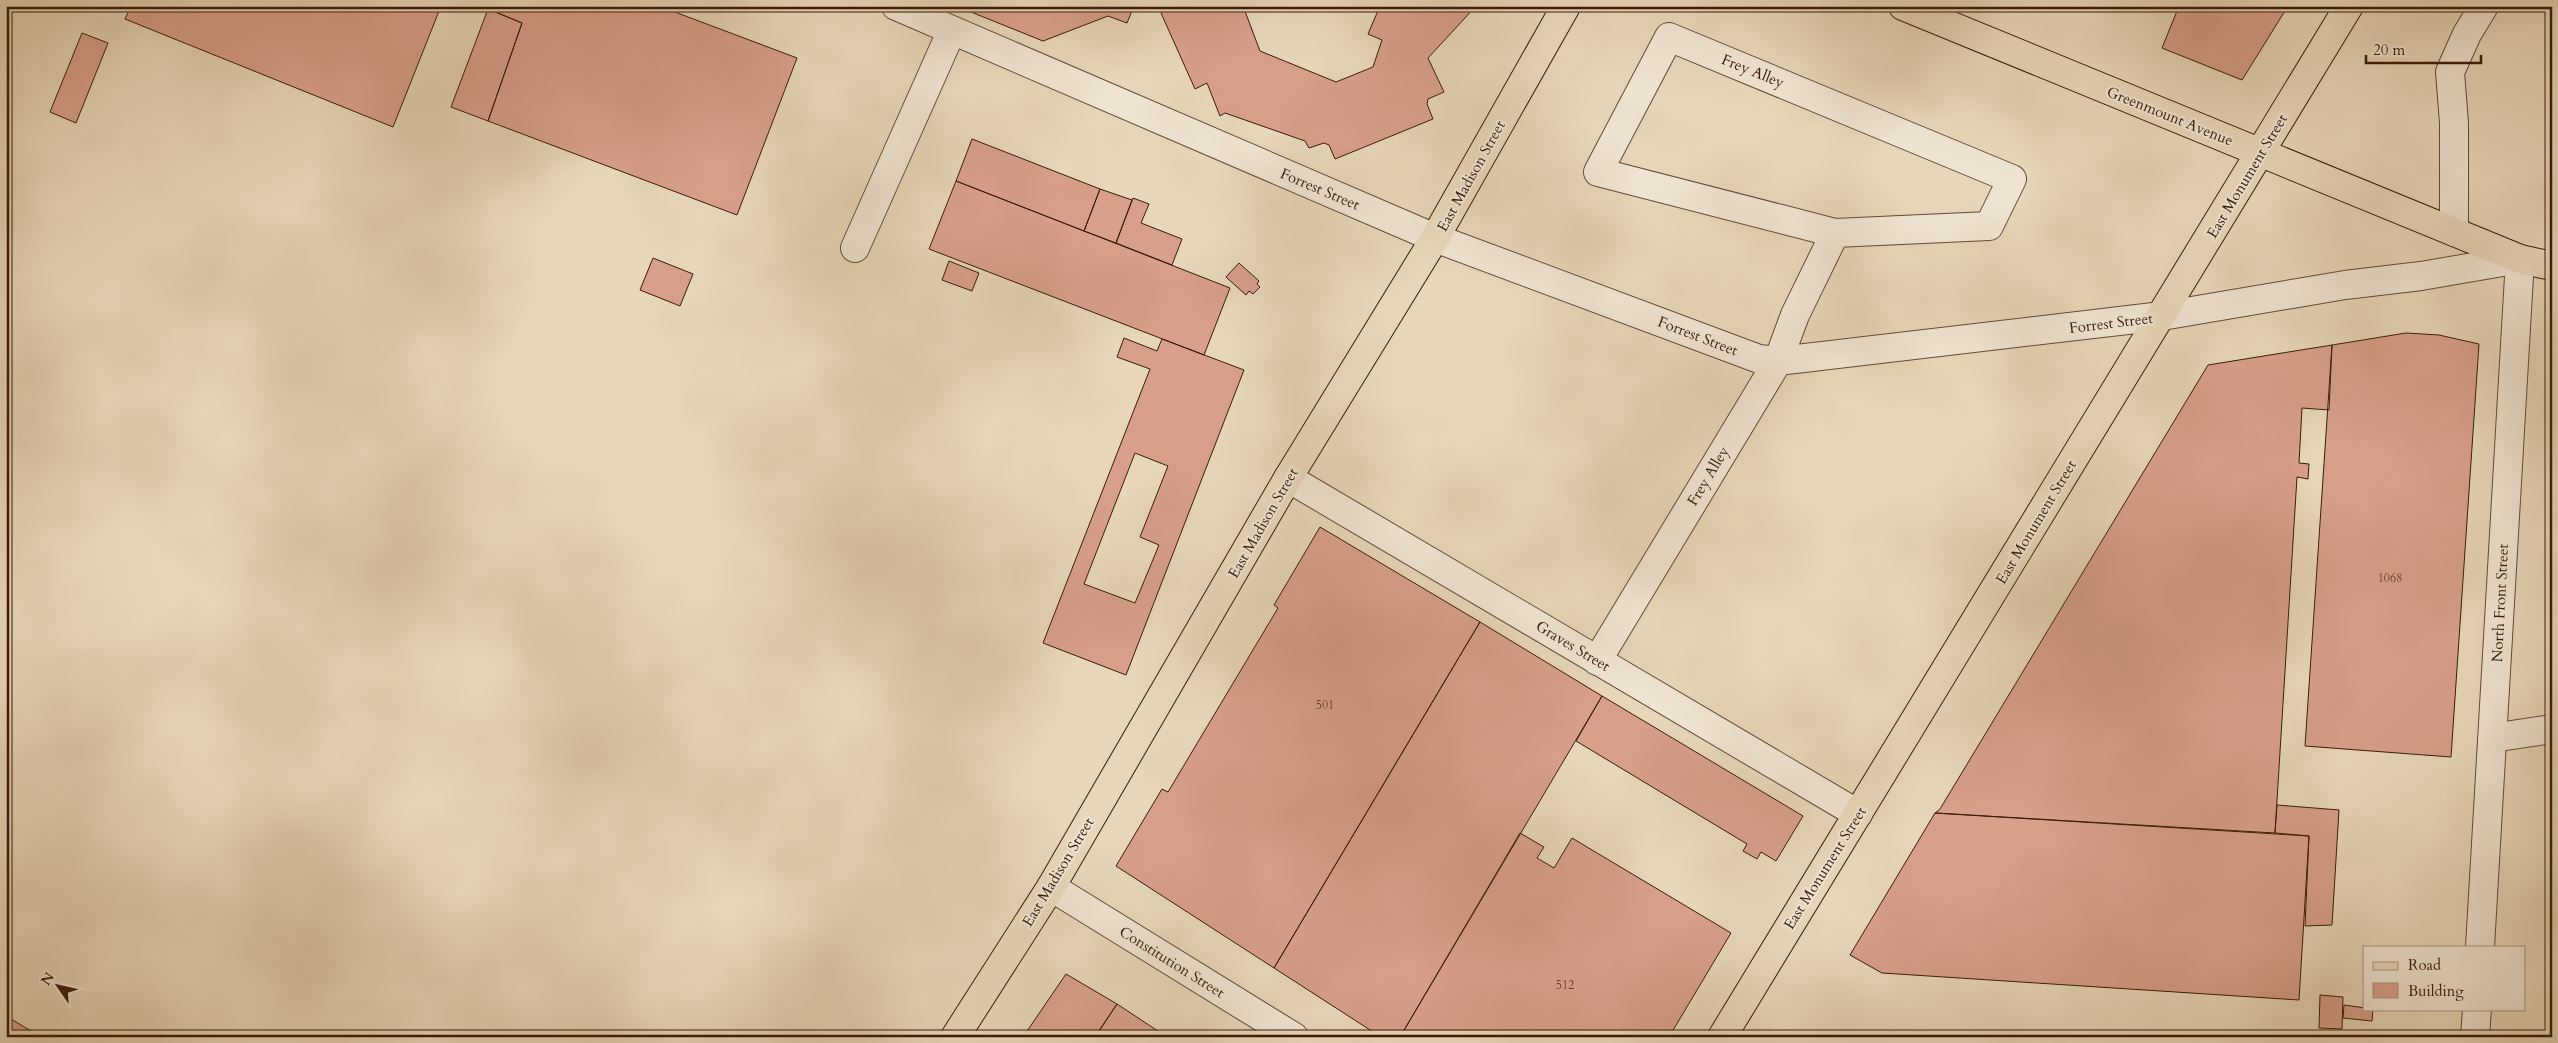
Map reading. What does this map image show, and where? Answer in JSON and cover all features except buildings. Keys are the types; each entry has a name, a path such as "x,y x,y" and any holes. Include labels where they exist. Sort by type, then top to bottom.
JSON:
{"main road":[{"name":"East Madison Street","path":"955,1037 1051,887 1288,478 1435,238 1566,6"},
{"name":"Greenmount Avenue","path":"1903,6 2520,259"},
{"name":"East Monument Street","path":"1722,1037 2349,6"},
{"name":"Forrest Street","path":"2520,259 2552,266"}],"street":[{"name":"Forrest Street","path":"896,6 1435,238 1759,359 1778,361 2162,316 2345,285 2421,276 2520,259"},
{"path":"2454,232 2454,123 2450,72 2467,34 2484,6"},
{"path":"854,248 952,30"},
{"name":"Frey Alley","path":"1669,37 2012,179 1989,226 1835,232 1598,172 1669,37"},
{"name":"Frey Alley","path":"1597,661 1778,361 1795,315 1835,232"},
{"name":"North Front Street","path":"2480,946 2520,259"},
{"name":"Graves Street","path":"1288,478 1858,814"},
{"path":"2492,738 2552,729"},
{"name":"Constitution Street","path":"1051,887 1294,1037"},
{"path":"2475,1037 2476,1010"}]}
